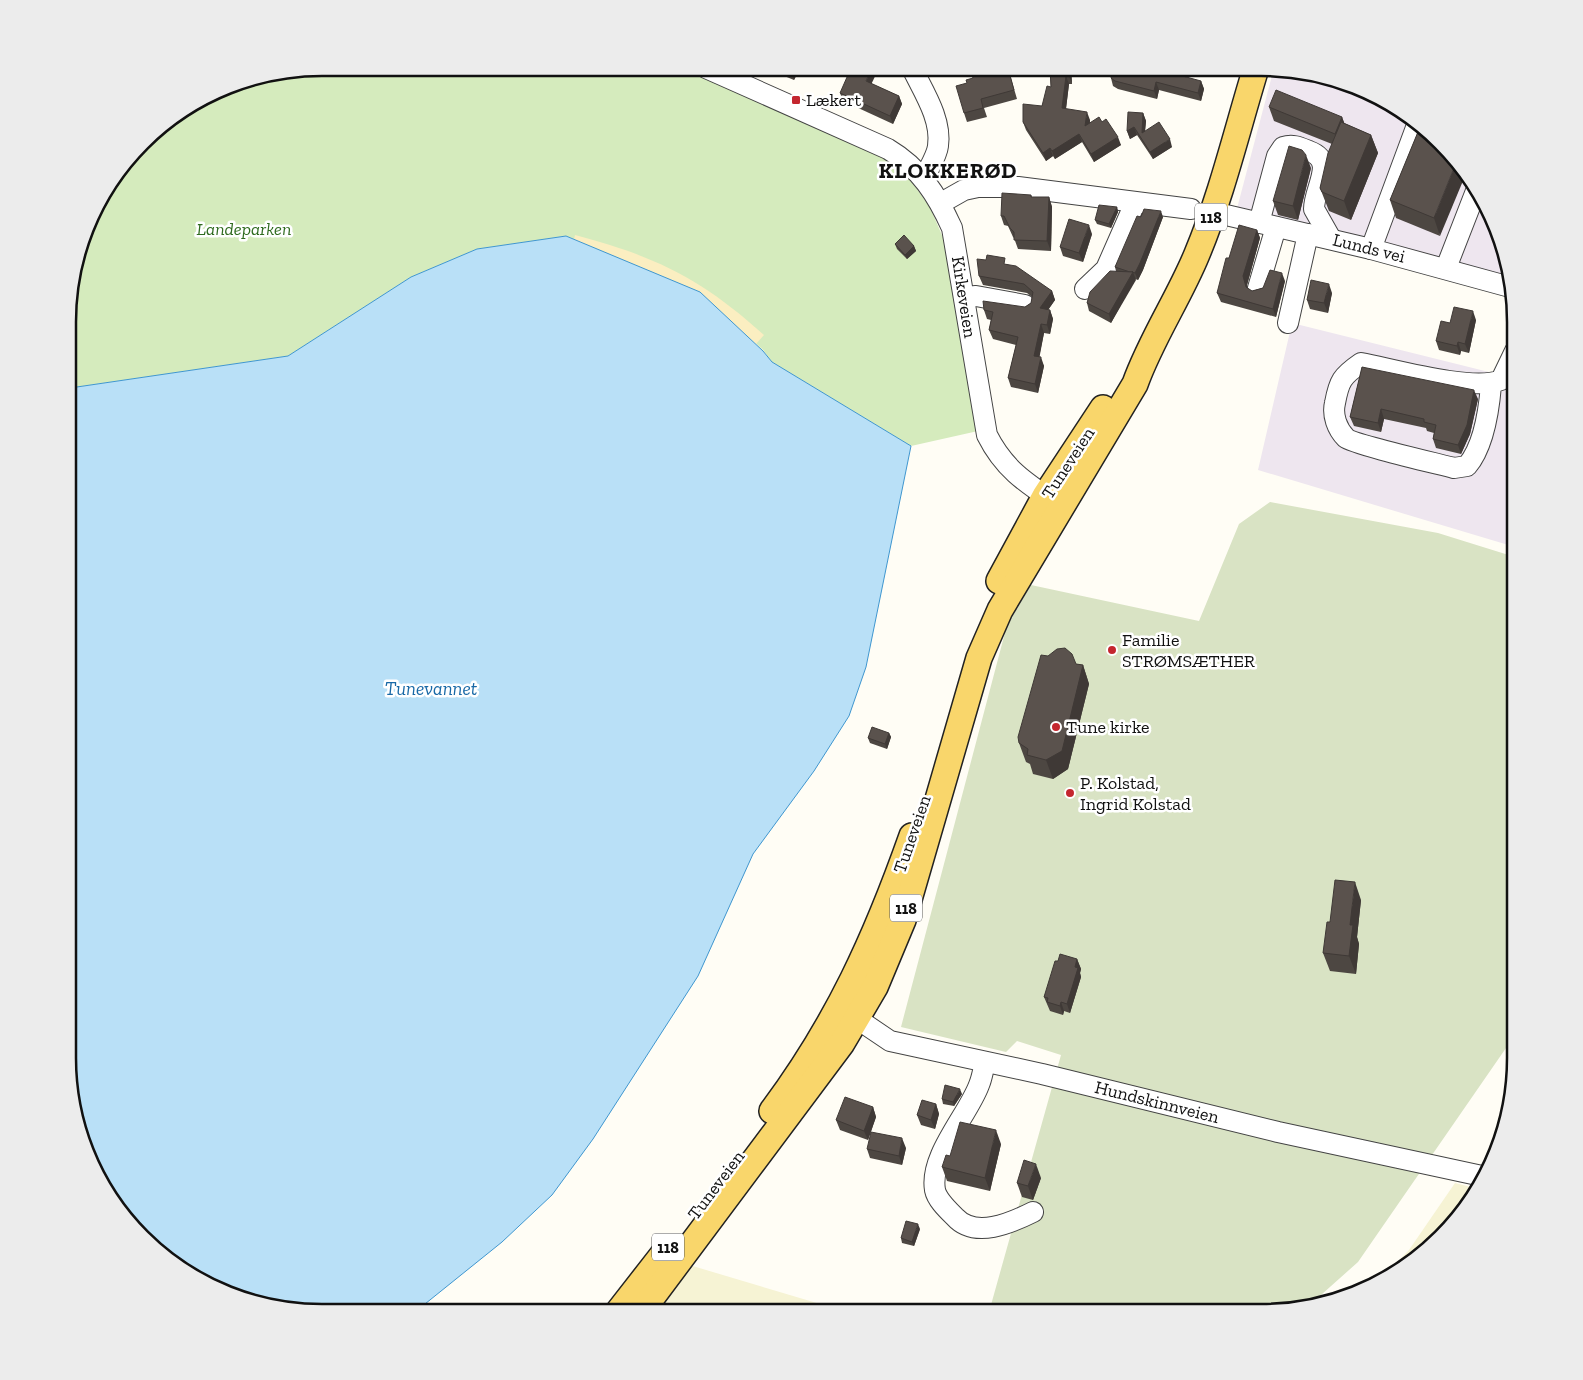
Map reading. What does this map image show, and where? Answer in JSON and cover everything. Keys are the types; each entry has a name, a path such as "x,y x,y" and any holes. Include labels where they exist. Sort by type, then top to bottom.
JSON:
{"main road":[{"name":"Tuneveien","path":"647,1304 815,1081 849,1013 867,953 893,891 984,612 1007,564 1054,502 1135,384 1144,358 1172,309 1197,253 1213,211 1254,76"},
{"name":"Tuneveien","path":"624,1304 774,1108 820,1042 849,1013"}],"street":[{"name":"Kirkeveien","path":"724,76 888,149 911,164 924,178 941,203 952,228 987,435 1005,464 1020,479 1054,502"},
{"path":"916,76 932,110 938,130 938,147 924,178"},
{"path":"1371,249 1415,130"},
{"path":"1258,288 1277,156 1282,147 1292,145 1317,154 1322,159 1323,168 1314,209 1330,239"},
{"path":"941,203 964,190 978,187 1018,187 1191,209"},
{"path":"1446,268 1473,198"},
{"path":"1086,289 1106,269 1135,203"},
{"name":"Lunds vei","path":"1226,215 1371,249 1504,285"},
{"path":"1288,323 1308,234"},
{"path":"965,297 976,296 1025,305"},
{"path":"1491,384 1490,403 1475,456 1467,466 1454,468 1348,439 1336,424 1334,409 1338,386 1344,374 1361,364 1469,383 1491,384 1501,380 1507,369"},
{"name":"Hundskinnveien","path":"849,1013 890,1041 1042,1074 1278,1132 1477,1175"},
{"path":"985,1063 979,1085 942,1154 935,1180 936,1191 944,1205 960,1223 977,1228 1009,1223 1033,1212"}],"shaded area":[{"path":"1272,77 1293,78 1325,85 1355,95 1384,109 1411,127 1446,160 1474,199 1488,228 1494,243 1504,285 1235,216"},
{"path":"1292,323 1493,373 1507,344 1507,545 1258,470"},
{"path":"1455,1183 1470,1187 1456,1208 1435,1232 1396,1263 1409,1250"},
{"path":"686,1264 820,1304 657,1304"}],"green space":[{"name":"Landeparken","path":"322,76 702,76 882,157 906,174 930,207 944,240 978,431 911,446 772,362 763,350 700,292 566,236 477,249 411,277 288,356 76,387 78,290 89,243 95,228 109,199 127,172 148,148 185,118 213,102 243,89 290,78"},
{"path":"1270,502 1438,533 1507,555 1507,1047 1358,1262 1319,1296 1293,1302 1261,1304 991,1304 1061,1055 1017,1041 1006,1052 901,1027 1007,625 1031,585 1199,621 1239,524"}],"sand":[{"path":"575,235 630,252 676,272 720,299 764,335 756,344 700,292 574,240"}],"water":[{"name":"Tunevannet","path":"566,236 700,292 763,351 772,362 911,446 866,667 849,716 814,771 753,854 698,976 593,1139 552,1195 502,1242 425,1304 322,1304 290,1302 243,1291 213,1278 172,1253 148,1232 127,1208 109,1181 89,1137 81,1106 76,1058 76,387 288,356 411,277 477,249"}],"building":[{"path":"847,76 868,76 866,81 899,96 890,116 840,93"},
{"path":"972,76 1010,76 1014,90 981,99 983,108 964,113 956,86 967,83 966,80 973,78"},
{"path":"1050,76 1066,76 1062,108 1087,112 1085,126 1099,117 1102,122 1106,119 1118,137 1091,154 1079,134 1052,151 1050,148 1043,153 1023,122 1023,104 1042,106 1047,86 1051,87"},
{"path":"1111,76 1183,76 1201,81 1198,93 1156,82 1154,91 1115,81"},
{"path":"1276,90 1342,117 1335,134 1269,107"},
{"path":"1128,112 1143,113 1142,133 1159,122 1170,139 1150,152 1134,127 1127,131"},
{"path":"1341,122 1371,135 1344,201 1322,192 1320,188 1328,153"},
{"path":"1418,133 1435,148 1454,169 1434,218 1390,200"},
{"path":"1289,146 1302,150 1306,155 1293,206 1273,201"},
{"path":"1002,193 1031,195 1031,197 1049,197 1047,241 1014,240 1014,232 1004,216 1001,216"},
{"path":"1099,205 1117,207 1109,224 1095,220"},
{"path":"1144,209 1161,211 1140,263 1135,273 1115,267 1137,216 1141,217"},
{"path":"1069,219 1089,225 1079,253 1060,247"},
{"path":"1239,225 1257,230 1243,276 1246,287 1252,291 1263,288 1270,270 1282,273 1273,309 1217,293 1226,258 1229,258"},
{"path":"904,235 914,246 905,255 895,244"},
{"path":"987,255 1005,258 1004,264 1016,266 1052,291 1040,308 1050,310 1047,325 1041,324 1034,356 1041,357 1035,384 1008,378 1018,337 989,330 993,312 984,310 983,301 1025,307 1031,303 1033,292 1024,284 979,276 977,259 986,260"},
{"path":"1110,271 1133,272 1109,314 1087,303 1090,292"},
{"path":"1311,280 1329,284 1324,303 1307,300"},
{"path":"1454,307 1473,311 1465,344 1458,342 1457,346 1436,341 1441,321 1450,323"},
{"path":"1362,367 1474,390 1467,425 1458,445 1433,439 1436,425 1424,422 1424,419 1381,409 1378,423 1350,417"},
{"name":"Tune kirke","path":"1065,648 1072,654 1076,664 1083,665 1062,751 1046,760 1027,755 1028,749 1019,743 1018,737 1041,655 1048,656 1057,649"},
{"path":"872,727 889,733 885,744 868,738"},
{"path":"1335,880 1355,882 1350,925 1353,925 1349,956 1323,953 1327,922 1330,922"},
{"path":"1060,954 1077,959 1075,967 1078,968 1067,1004 1061,1002 1060,1006 1047,1002 1048,998 1044,997 1055,961 1058,961"},
{"path":"945,1085 960,1089 953,1102 942,1099"},
{"path":"845,1097 873,1107 864,1131 836,1120"},
{"path":"922,1100 936,1104 931,1120 917,1115"},
{"path":"960,1122 996,1130 985,1178 942,1167 946,1155 950,1156"},
{"path":"871,1132 902,1138 899,1156 867,1149"},
{"path":"1024,1160 1036,1164 1028,1186 1017,1183"},
{"path":"906,1221 918,1224 912,1242 901,1238"}],"place":[{"name":"Lækert","path":"796,100"},
{"name":"Familie STRØMSÆTHER","path":"1112,650"},
{"name":"Tune kirke","path":"1056,727"},
{"name":"P. Kolstad, Ingrid Kolstad","path":"1070,793"}],"district":[{"name":"KLOKKERØD","path":"948,170"}]}
